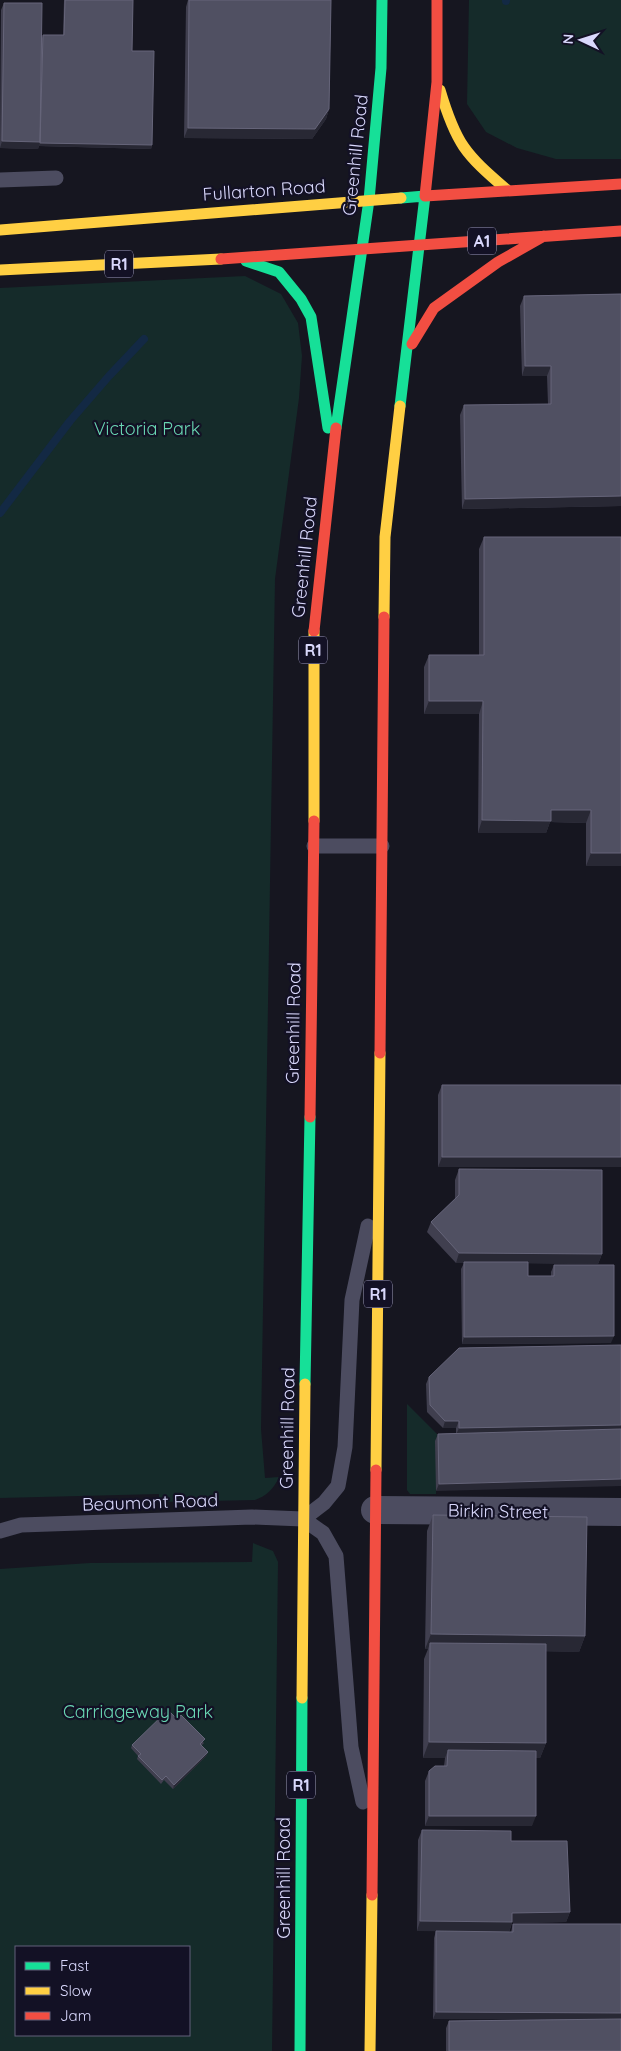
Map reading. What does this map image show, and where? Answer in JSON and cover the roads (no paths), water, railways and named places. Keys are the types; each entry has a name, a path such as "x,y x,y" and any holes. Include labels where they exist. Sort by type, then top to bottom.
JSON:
{"main road":[{"name":"Greenhill Road","path":"300,2051 303,1519 314,846 312,646 332,455 369,200 382,68 382,0"},
{"path":"425,196 437,82 437,0"},
{"path":"437,82 449,120 464,150 484,171 508,190"},
{"name":"Fullarton Road","path":"0,230 369,200 621,184"},
{"name":"R1","path":"370,2051 385,537 425,196"},
{"name":"A1","path":"363,249 621,231"},
{"path":"408,350 434,308 498,262 544,236"},
{"name":"R1","path":"0,270 238,258 363,249"},
{"name":"R1","path":"238,258 279,272 301,299 312,318 332,455"}],"street":[{"name":"Birkin Street","path":"376,1510 621,1512"}],"lane":[{"path":"0,180 56,178"},
{"path":"314,846 382,846"},
{"path":"372,1844 351,1747 336,1556 323,1533 303,1519 324,1503 338,1486 345,1447 352,1300 379,1181"},
{"name":"Beaumont Road","path":"0,1531 21,1525 252,1517 303,1519"}],"waterway":[{"path":"0,513 70,421 144,339"}],"park label":[{"name":"Victoria Park","path":"147,428"},
{"name":"Carriageway Park","path":"138,1711"}]}
